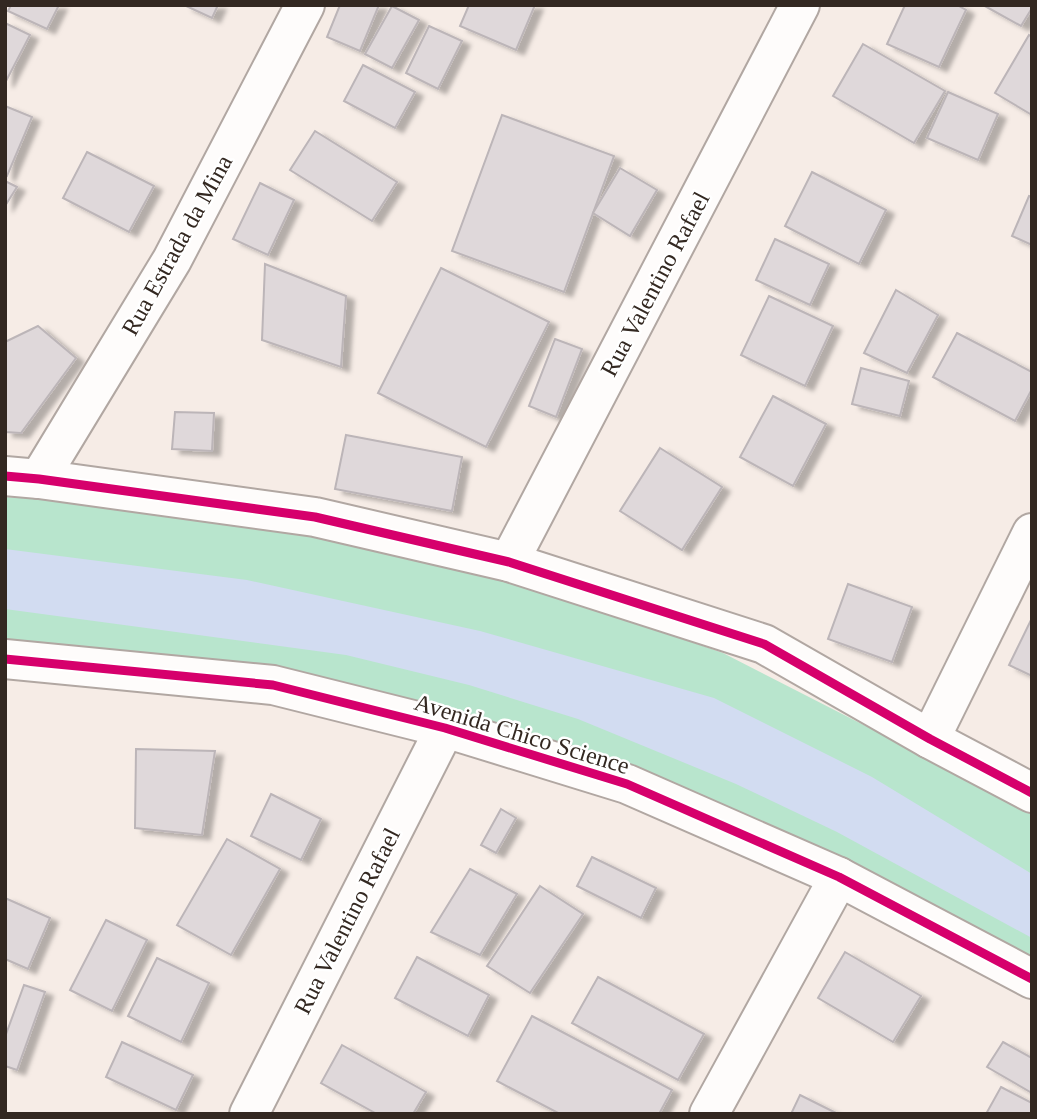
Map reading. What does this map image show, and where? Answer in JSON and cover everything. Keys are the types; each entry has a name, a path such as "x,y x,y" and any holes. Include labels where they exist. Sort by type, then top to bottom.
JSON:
{"main road":[{"name":"Rua Estrada da Mina","path":"22,477 172,260 305,5"},
{"name":"Rua Valentino Rafael","path":"509,562 800,5"},
{"path":"22,477 315,517 509,562 764,645 1032,793"},
{"path":"930,739 1032,533"},
{"name":"Avenida Chico Science","path":"5,659 273,685 445,728 627,784 839,877 1032,979"},
{"name":"Rua Valentino Rafael","path":"249,1114 445,728"},
{"path":"709,1114 839,877"}],"green space":[{"path":"5,497 55,500 291,532 504,577 723,653 1032,811 1032,959 622,766 5,645"}],"water":[{"path":"5,549 247,580 480,631 714,698 872,777 1032,874 1032,938 837,832 736,784 578,719 469,685 346,655 5,609"}],"building":[{"path":"11,5 59,5 47,29 8,11"},
{"path":"184,5 218,5 212,18"},
{"path":"340,5 379,5 360,51 327,37"},
{"path":"469,5 535,5 516,50 460,26"},
{"path":"905,5 957,5 966,10 939,67 887,44"},
{"path":"983,5 1032,5 1032,8 1021,26"},
{"path":"392,6 419,20 392,68 365,54"},
{"path":"5,23 30,35 5,83"},
{"path":"429,26 462,41 438,89 406,73"},
{"path":"1029,35 1032,37 1032,115 995,93"},
{"path":"863,44 945,91 914,143 833,96"},
{"path":"363,65 415,92 395,128 344,101"},
{"path":"948,92 998,114 978,160 927,138"},
{"path":"5,106 32,117 7,176 5,175"},
{"path":"502,115 614,156 564,292 452,251"},
{"path":"315,131 397,182 372,221 290,170"},
{"path":"87,152 154,186 129,232 63,198"},
{"path":"620,168 657,190 630,236 593,213"},
{"path":"812,172 886,210 859,264 785,226"},
{"path":"5,181 17,187 5,206"},
{"path":"260,183 294,200 268,255 233,239"},
{"path":"1029,196 1032,197 1032,245 1012,236"},
{"path":"775,239 829,264 810,305 756,280"},
{"path":"265,264 346,296 341,367 262,340"},
{"path":"441,268 549,322 486,447 378,393"},
{"path":"896,290 938,315 907,373 864,353"},
{"path":"769,296 833,326 805,386 741,355"},
{"path":"38,326 76,358 21,433 5,432 5,342"},
{"path":"957,333 1032,372 1032,389 1015,421 933,377"},
{"path":"555,339 582,349 556,417 529,406"},
{"path":"861,368 909,381 900,416 852,404"},
{"path":"773,396 826,424 793,486 740,457"},
{"path":"175,412 214,413 212,451 172,449"},
{"path":"346,435 462,457 452,511 335,489"},
{"path":"660,448 722,487 682,550 620,511"},
{"path":"848,584 912,607 892,662 828,639"},
{"path":"1032,618 1032,676 1009,665"},
{"path":"136,749 215,751 202,835 135,828"},
{"path":"271,794 321,819 301,860 251,836"},
{"path":"501,809 516,818 496,853 481,845"},
{"path":"227,839 280,869 231,955 177,925"},
{"path":"592,857 656,888 641,918 577,886"},
{"path":"470,869 517,894 480,955 431,932"},
{"path":"540,886 583,914 530,993 487,966"},
{"path":"5,898 50,918 28,969 5,959"},
{"path":"106,920 147,940 112,1011 70,990"},
{"path":"845,952 921,996 893,1042 818,998"},
{"path":"417,957 489,995 468,1036 395,998"},
{"path":"157,958 209,983 181,1042 128,1016"},
{"path":"598,977 704,1034 678,1080 572,1023"},
{"path":"24,985 45,992 17,1070 5,1066 5,1037"},
{"path":"532,1016 672,1090 659,1114 560,1114 497,1081"},
{"path":"122,1042 193,1075 176,1110 106,1077"},
{"path":"1003,1042 1032,1058 1032,1093 987,1067"},
{"path":"342,1045 426,1092 413,1114 377,1114 321,1083"},
{"path":"1001,1087 1032,1103 1032,1114 986,1114"},
{"path":"800,1095 838,1114 791,1114"}],"cycle path":[{"path":"5,476 315,517 509,562 764,644 930,739 1032,793"},
{"path":"5,659 273,685 445,728 627,784 839,877 1032,979"}]}
